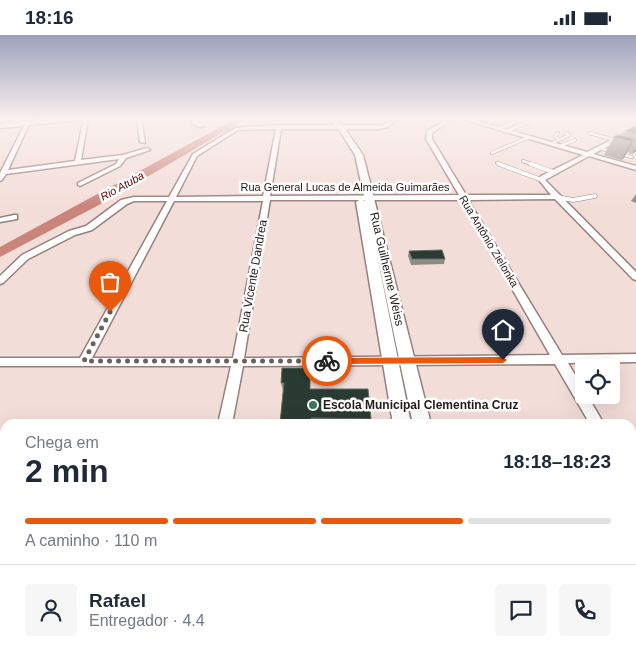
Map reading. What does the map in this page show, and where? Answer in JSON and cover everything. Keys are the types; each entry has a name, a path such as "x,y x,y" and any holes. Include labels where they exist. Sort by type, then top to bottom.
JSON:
{"street":[{"path":"0,179 16,147"},
{"path":"78,163 81,147"},
{"path":"84,361 195,155 207,147"},
{"name":"Rua Vicente Dandrea","path":"226,419 276,147"},
{"name":"Rua Guilherme Weiss","path":"356,147 358,150 401,419"},
{"name":"Rua Antônio Zielonka","path":"435,147 594,419"},
{"path":"570,147 586,154 636,168"},
{"path":"599,148 542,179 557,197 636,277"},
{"path":"4,172 124,157 147,150"},
{"path":"80,184 118,165 124,157"},
{"name":"Rua General Lucas de Almeida Guimarães","path":"0,281 25,257 72,233 89,227 118,206 134,199 557,197"},
{"name":"Rua Guilherme Weiss","path":"365,198 408,361 421,419"},
{"path":"0,220 14,217"},
{"path":"0,362 391,362 636,358"}],"lane":[{"path":"492,153 505,147"},
{"path":"599,148 632,157"},
{"path":"523,161 553,172"},
{"path":"497,163 506,168 542,179"},
{"path":"557,197 574,199 595,196"}],"building":[{"path":"442,250 445,259 412,259 409,251"},
{"path":"282,368 310,368 310,389 368,389 371,419 280,419 284,383 281,383"}],"waterway":[{"name":"Rio Atuba","path":"0,253 93,203 190,147"}],"way so far":[{"path":"110,312 84,361 327,361"}],"place":[{"name":"Escola Municipal Clementina Cruz","path":"313,405"}],"route":[{"path":"327,361 503,360"}]}
